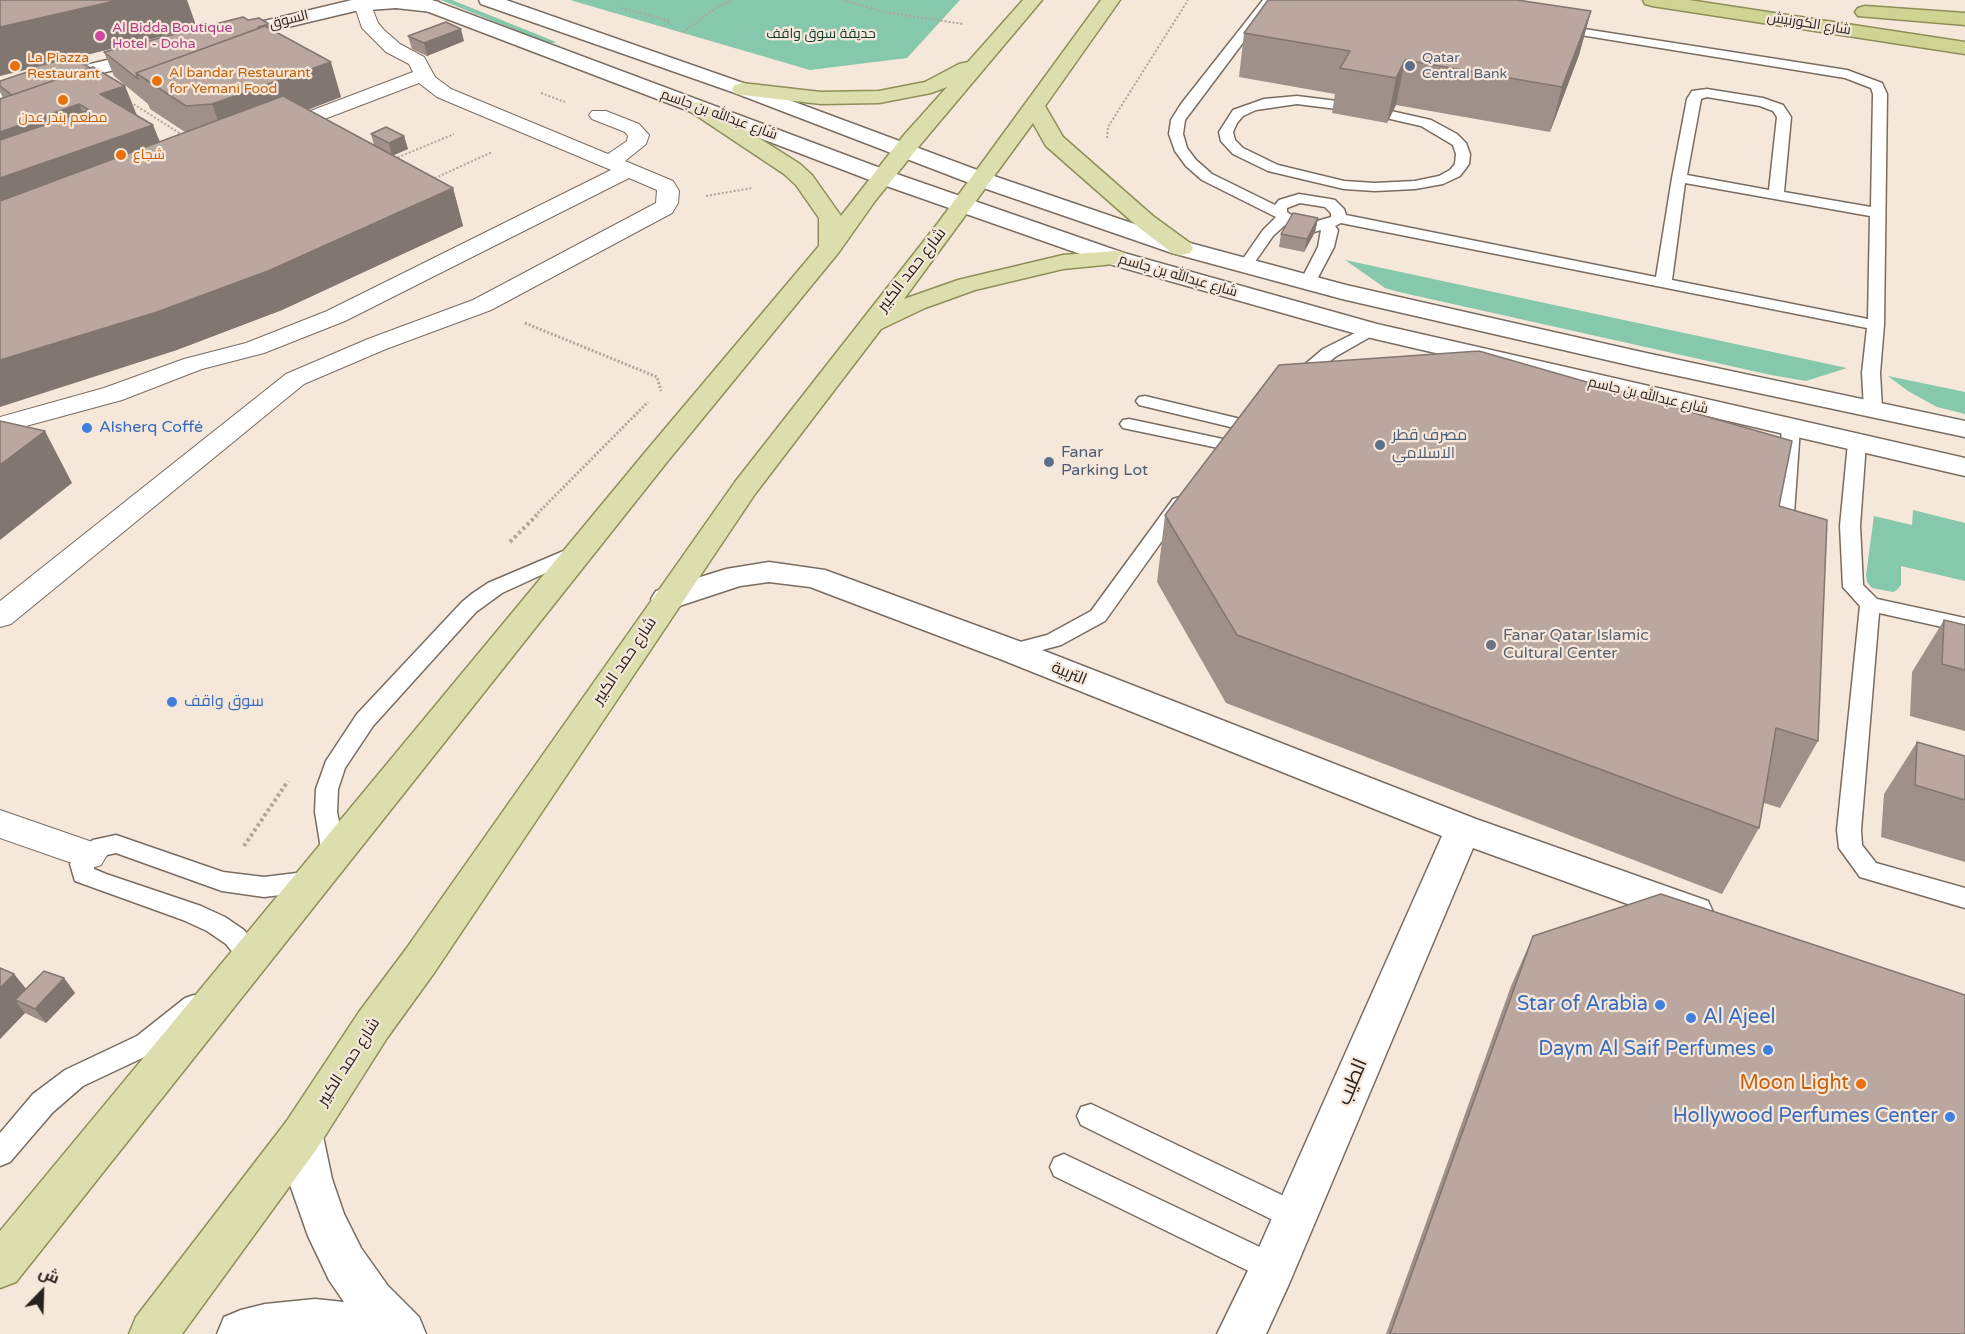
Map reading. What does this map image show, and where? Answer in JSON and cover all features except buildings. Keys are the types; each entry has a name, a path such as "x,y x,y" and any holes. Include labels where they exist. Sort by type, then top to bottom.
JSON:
{"highway":[{"name":"شارع الكورنيش","path":"1652,0 1965,48"},
{"path":"1894,0 1965,10"},
{"path":"1842,8 1965,19"}],"main road":[{"path":"0,1266 581,550 831,246 904,151 1033,0"},
{"name":"شارع حمد الكبير","path":"153,1334 301,1136 373,1025 745,488 935,242 1111,0"},
{"path":"742,89 821,99 879,97 932,87 983,58"},
{"path":"1035,107 1054,141 1145,221 1181,248"},
{"path":"698,108 792,169 804,180 831,218 831,246"},
{"path":"868,326 916,303 967,285 1063,262 1115,258"}],"street":[{"name":"شارع عبدالله بن جاسم","path":"488,0 742,89 980,179 1181,248 1307,284 1646,362 1965,429"},
{"name":"شارع عبدالله بن جاسم","path":"424,3 883,177 1115,258 1371,330 1791,429 1965,467"},
{"name":"السوق","path":"212,40 347,4 424,3"},
{"path":"0,617 295,379 376,344 482,306 664,208 667,203 669,197 666,186 433,87 423,75 417,61 347,4"},
{"path":"0,92 168,51"},
{"path":"101,67 117,85 117,93"},
{"path":"254,139 423,75"},
{"path":"0,425 113,394 193,364 255,348 336,316 619,166 636,144 639,135 632,128 599,115"},
{"path":"255,348 295,379"},
{"name":"التربية","path":"667,599 737,576 769,572 814,576 1012,651 1463,829 1722,923"},
{"path":"0,824 89,855"},
{"name":"الطيب","path":"1241,1334 1273,1268 1463,829"},
{"path":"301,1136 313,1190 324,1221 345,1264 372,1302 402,1334"},
{"path":"241,1334 265,1328 315,1323 362,1327 389,1334"}],"lane":[{"path":"1269,0 1178,120 1176,134 1180,148 1207,177 1228,189 1303,226 1333,217 1876,326"},
{"path":"1546,26 1847,74 1877,86 1880,94 1876,326 1871,373 1873,409"},
{"path":"1663,284 1679,178 1694,99 1697,94 1707,93 1763,102 1778,108 1784,117 1776,195"},
{"path":"1337,105 1297,100 1264,103 1238,113 1226,132 1228,141 1238,151 1254,161 1344,185 1376,187 1429,183 1443,180 1455,173 1462,164 1462,149 1452,137 1426,123 1391,115"},
{"path":"1282,216 1280,208 1290,200 1305,176"},
{"path":"1679,178 1878,213"},
{"path":"1307,284 1326,247 1344,185"},
{"path":"1290,200 1310,198 1330,203 1333,217"},
{"path":"1245,266 1282,216"},
{"path":"1279,395 1329,353 1371,330"},
{"path":"1145,401 1248,421 1223,444 1209,463"},
{"path":"1129,424 1223,444"},
{"path":"1774,547 1785,514 1791,429"},
{"path":"1857,443 1850,526 1853,587 1870,603 1965,625"},
{"path":"1012,651 1054,640 1098,616 1188,492"},
{"path":"334,855 326,812 327,789 334,767 365,720 480,598 495,588 581,550"},
{"path":"1870,603 1849,830 1851,848 1868,870 1965,898"},
{"path":"0,1153 43,1103 74,1078 146,1044 246,963 235,937 216,924 82,874 82,864 89,855 101,847 116,844 222,881 242,885 264,887 312,882"},
{"path":"1091,1116 1295,1216"},
{"path":"1064,1167 1273,1268"}],"path":[{"path":"677,37 716,8 733,0"},
{"path":"843,0 884,12 966,24 958,33"},
{"path":"117,93 184,135"},
{"path":"393,160 499,116"},
{"path":"431,180 536,132"},
{"path":"667,203 804,180"},
{"path":"482,306 657,377 661,393"}],"green space":[{"path":"441,0 452,0 556,42 550,44"},
{"name":"حديقة سوق واقف","path":"570,0 960,0 907,58 810,70"},
{"path":"1345,260 1847,368 1806,381 1771,375 1399,292 1385,288"},
{"path":"1888,376 1965,392 1965,414 1937,407 1908,391"},
{"path":"1913,510 1965,523 1965,581 1901,566 1901,585 1897,590 1893,592 1872,588 1867,582 1866,575 1874,516 1912,525"}],"place":[{"name":"Al Bidda Boutique Hotel - Doha","path":"100,36"},
{"name":"La Piazza Restaurant","path":"15,66"},
{"name":"Qatar Central Bank","path":"1410,66"},
{"name":"Al bandar Restaurant for Yemani Food","path":"157,81"},
{"name":"مطعم بندر عدن","path":"63,100"},
{"name":"شجاع","path":"121,155"},
{"name":"Alsherq Coffé","path":"87,428"},
{"name":"مصرف قطر الاسلامي","path":"1380,445"},
{"name":"Fanar Parking Lot","path":"1049,462"},
{"name":"Fanar Qatar Islamic Cultural Center","path":"1491,645"},
{"name":"سوق واقف","path":"172,702"},
{"name":"Star of Arabia","path":"1660,1005"},
{"name":"Al Ajeel","path":"1691,1018"},
{"name":"Daym Al Saif Perfumes","path":"1768,1050"},
{"name":"Moon Light","path":"1861,1084"},
{"name":"Hollywood Perfumes Center","path":"1950,1117"}]}
